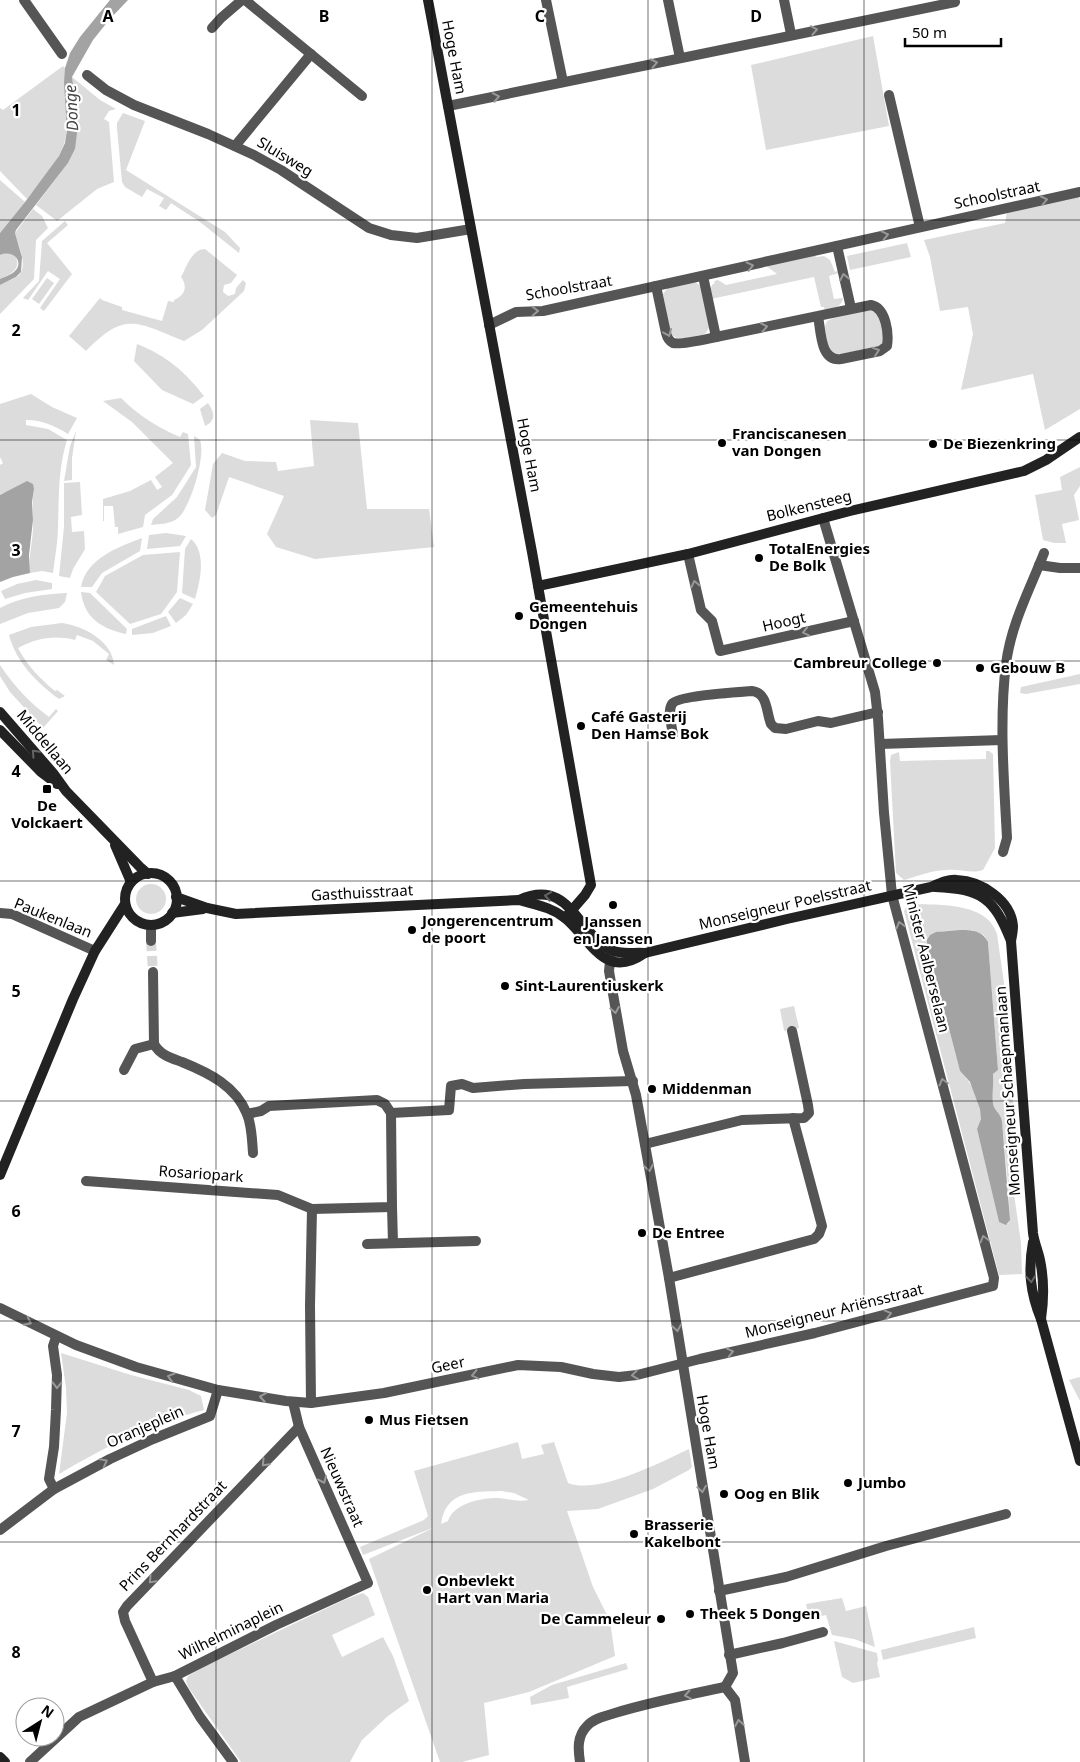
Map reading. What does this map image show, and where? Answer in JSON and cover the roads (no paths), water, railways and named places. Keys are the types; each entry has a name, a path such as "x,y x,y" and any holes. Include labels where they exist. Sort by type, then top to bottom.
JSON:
{"main road":[{"name":"Hoge Ham","path":"428,0 538,586 590,885 585,895 565,918"},
{"name":"Bolkensteeg","path":"538,586 688,554 824,518 1024,470 1046,460 1080,438"},
{"name":"Middellaan","path":"0,712 53,773 66,791"},
{"name":"Middellaan","path":"0,730 41,772 66,791 148,874"},
{"name":"Middellaan","path":"113,839 132,882"},
{"path":"0,1175 73,999 95,951 110,931 125,904 126,892 132,882 139,876 148,874 158,875 167,880 174,888 176,906 167,920 160,924 142,924 128,912 125,904"},
{"name":"Monseigneur Poelsstraat","path":"611,950 623,953 645,953 932,887 980,890"},
{"name":"Monseigneur Schaepmanlaan","path":"980,890 991,902 1004,923 1011,941 1033,1238 1029,1260 1030,1282 1033,1300 1041,1319 1080,1461"},
{"name":"Gasthuisstraat","path":"519,900 526,896 548,894 558,898 572,910"},
{"name":"Gasthuisstraat","path":"176,897 207,908 236,914 519,900 541,905 565,918"},
{"name":"Gasthuisstraat","path":"172,914 207,908"},
{"path":"572,910 594,935 611,950"},
{"path":"565,918 598,953 610,961"},
{"path":"110,931 134,919"},
{"name":"Monseigneur Poelsstraat","path":"610,961 628,962 645,953"},
{"path":"0,1757 5,1762"}],"street":[{"path":"24,0 62,54"},
{"path":"212,28 243,0 362,96"},
{"path":"546,0 563,82"},
{"path":"668,0 680,58"},
{"path":"784,0 791,34"},
{"path":"448,106 791,34 955,2"},
{"path":"235,146 311,54"},
{"name":"Sluisweg","path":"87,75 106,90 134,105 254,154 360,223 378,231 391,235 417,238 471,229"},
{"path":"889,95 920,227"},
{"name":"Schoolstraat","path":"489,325 516,312 543,311 1080,192"},
{"path":"838,246 851,308"},
{"path":"703,276 716,337"},
{"path":"656,286 669,339 674,343 716,337 871,304 880,308 887,336 886,346 880,351 841,360 829,358 824,348 818,316"},
{"name":"Minister Aalberselaan","path":"824,518 873,685 878,712 884,813 892,895 994,1278 992,1286"},
{"path":"1003,852 1007,838 1002,740 1006,663 1018,616 1044,553"},
{"name":"Hoogt","path":"688,554 701,610 712,620 715,652 854,621"},
{"path":"1039,565 1080,568"},
{"path":"673,735 670,709 673,702 691,697 758,692 763,695 771,724 781,730 818,721 831,723 878,712"},
{"path":"880,744 1002,740"},
{"name":"Paukenlaan","path":"0,913 12,914 95,951"},
{"path":"152,925 152,941"},
{"name":"Hoge Ham","path":"611,950 609,970 622,1051 633,1081 669,1278 732,1674 724,1687"},
{"path":"124,1070 134,1049 154,1044 153,972"},
{"path":"644,1144 742,1120 804,1118 809,1113 792,1031"},
{"name":"Rosariopark","path":"154,1044 158,1052 205,1071 225,1084 234,1093 247,1114 251,1128 253,1153"},
{"path":"391,1113 450,1110 450,1090 451,1086 456,1084 473,1088 524,1084 633,1081"},
{"path":"247,1114 261,1111 269,1106 377,1100 385,1104 391,1113 393,1243"},
{"path":"669,1278 814,1239 819,1234 822,1226 793,1118"},
{"name":"Rosariopark","path":"86,1180 278,1195 312,1209 392,1207"},
{"path":"312,1209 310,1306 312,1403"},
{"path":"367,1244 476,1241"},
{"name":"Monseigneur Ariënsstraat","path":"683,1364 814,1333 992,1286"},
{"name":"Oranjeplein","path":"0,1308 56,1337 136,1367 218,1390 210,1416 207,1419 153,1438 110,1458 54,1489"},
{"path":"0,1530 54,1489 48,1479 54,1447 57,1375 53,1346 56,1337"},
{"name":"Geer","path":"218,1390 293,1402 312,1403 384,1393 518,1365 561,1367 593,1374 619,1376 650,1373 683,1364"},
{"name":"Nieuwstraat","path":"293,1402 299,1428 368,1583"},
{"name":"Prins Bernhardstraat","path":"153,1682 125,1622 123,1612 126,1606 299,1428"},
{"path":"719,1591 786,1577 886,1546 1006,1514"},
{"name":"Wilhelminaplein","path":"233,1762 200,1716 175,1676 276,1625 368,1583"},
{"path":"729,1655 823,1632"},
{"path":"30,1762 79,1717 153,1682 175,1676"},
{"path":"580,1762 578,1746 581,1733 588,1724 651,1702 724,1687 735,1700 746,1762"}],"water":[{"name":"Donge","path":"110,0 128,0 93,40 72,77 78,125 75,149 68,163 16,230 15,233 22,257 21,272 16,277 0,285 0,279 10,275 18,267 18,260 10,254 0,255 0,233 59,156 65,143 67,130 65,68 70,53 80,37"},
{"path":"27,481 33,484 34,489 29,555 30,573 0,582 0,495"},
{"path":"960,930 979,933 988,942 998,1070 993,1074 993,1101 994,1107 1002,1121 1010,1220 1006,1225 999,1222 977,1129 981,1119 980,1109 970,1082 960,1071 927,944 930,935 936,932"}],"tunnel":[{"path":"151,941 153,972"}],"place":[{"name":"Franciscanesen van Dongen","path":"722,443"},
{"name":"De Biezenkring","path":"933,444"},
{"name":"TotalEnergies De Bolk","path":"759,558"},
{"name":"Gemeentehuis Dongen","path":"519,616"},
{"name":"Cambreur College","path":"937,663"},
{"name":"Gebouw B","path":"980,668"},
{"name":"Café Gasterij Den Hamse Bok","path":"581,726"},
{"name":"De Volckaert","path":"47,789"},
{"name":"Janssen en Janssen","path":"613,905"},
{"name":"Jongerencentrum de poort","path":"412,930"},
{"name":"Sint-Laurentiuskerk","path":"505,986"},
{"name":"Middenman","path":"652,1089"},
{"name":"De Entree","path":"642,1233"},
{"name":"Mus Fietsen","path":"369,1420"},
{"name":"Jumbo","path":"848,1483"},
{"name":"Oog en Blik","path":"724,1494"},
{"name":"Brasserie Kakelbont","path":"634,1534"},
{"name":"Onbevlekt Hart van Maria","path":"427,1590"},
{"name":"Theek 5 Dongen","path":"690,1614"},
{"name":"De Cammeleur","path":"661,1619"}]}
